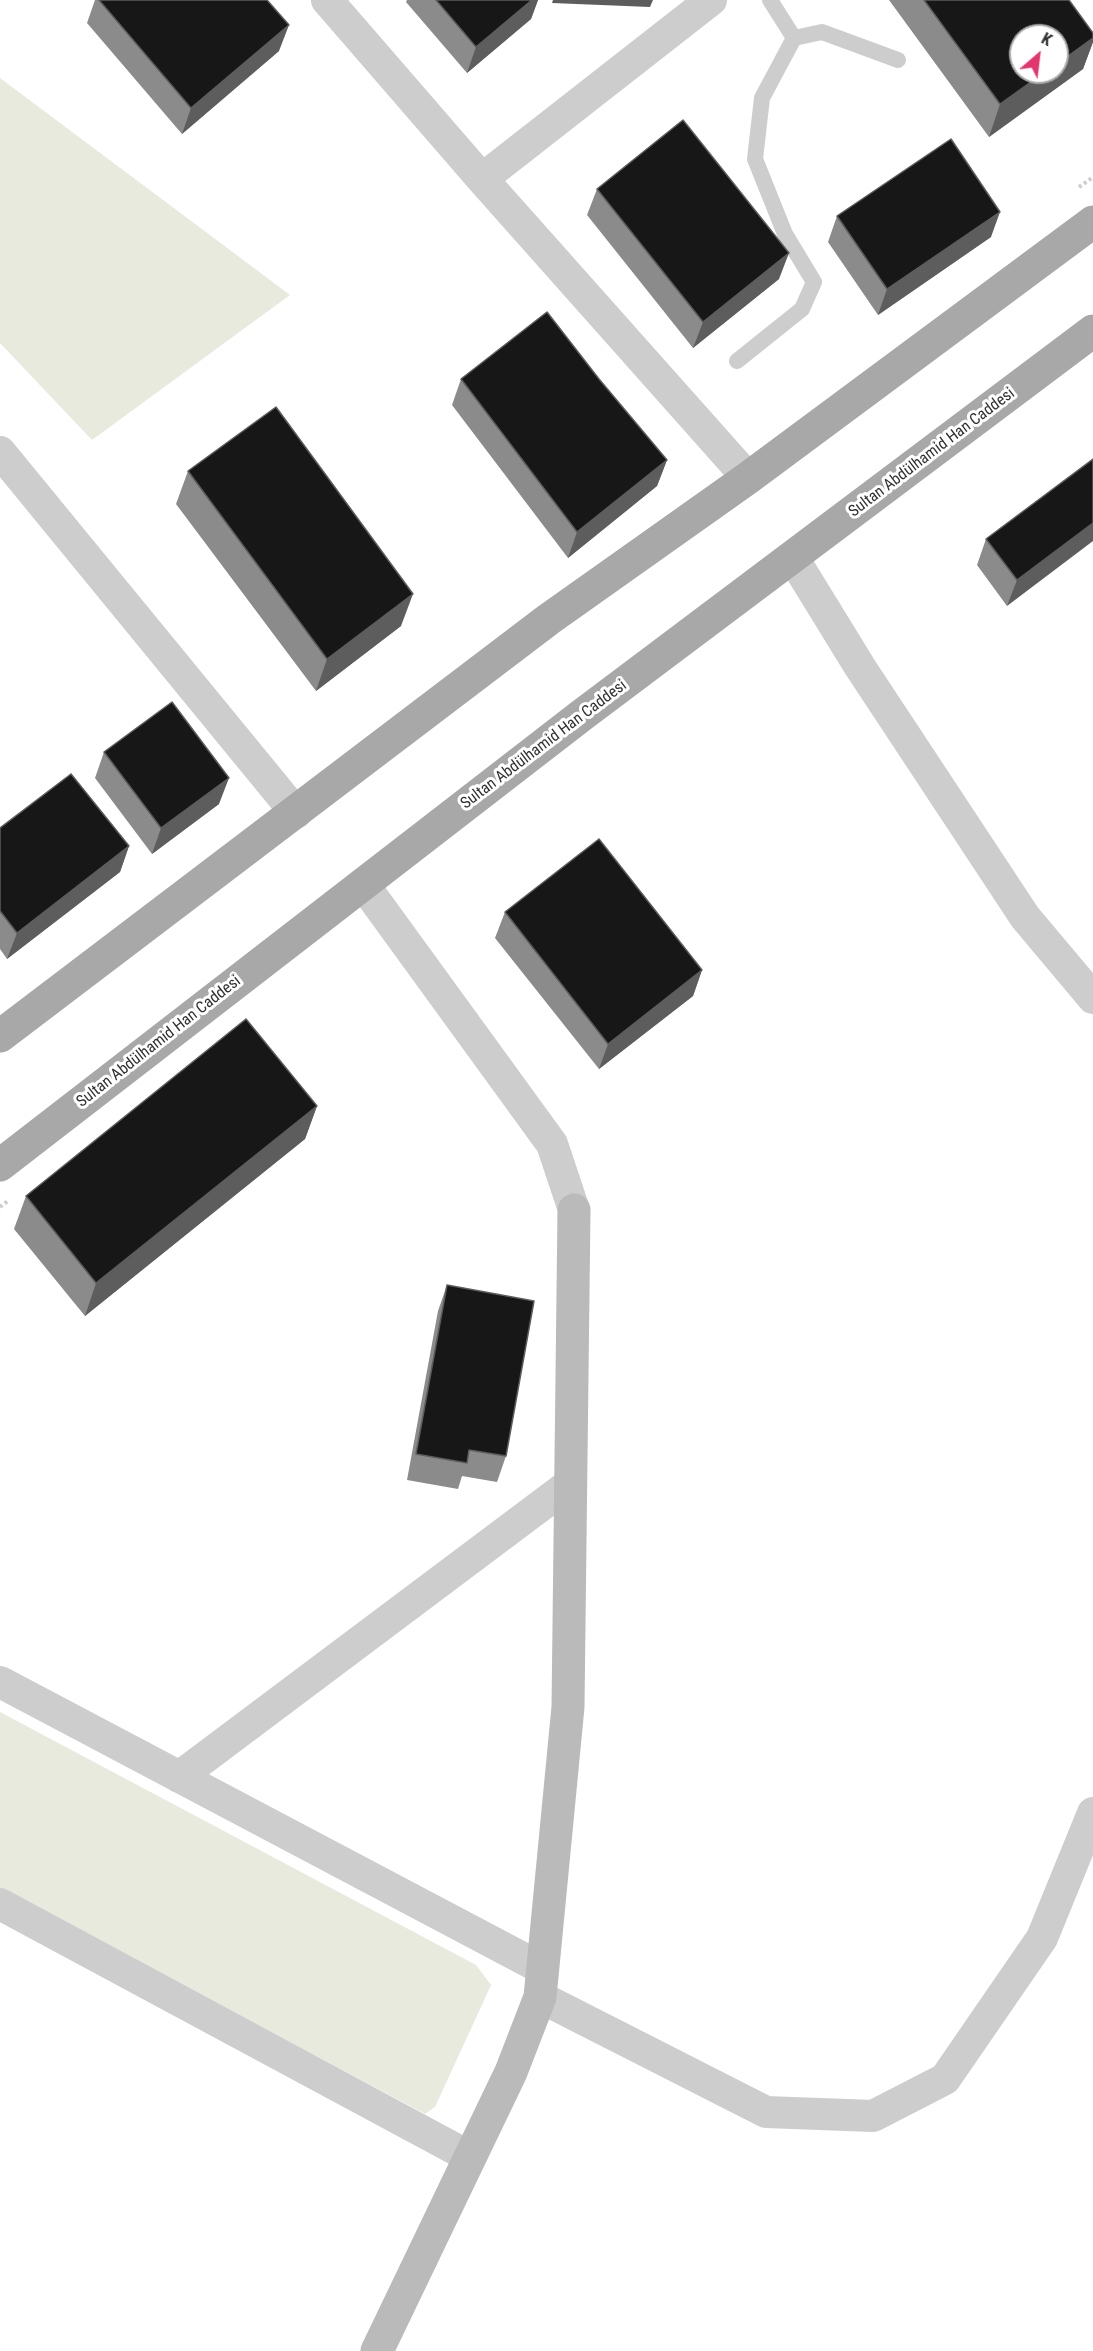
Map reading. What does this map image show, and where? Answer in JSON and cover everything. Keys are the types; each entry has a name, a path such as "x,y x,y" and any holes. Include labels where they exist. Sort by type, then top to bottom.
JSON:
{"main road":[{"path":"0,1036 549,619 748,478 1093,222"},
{"name":"Sultan Abdülhamid Han Caddesi","path":"0,1164 582,715 1093,331"}],"street":[{"path":"327,0 482,179 748,478"},
{"path":"482,179 682,12 711,0"},
{"path":"4,466 296,813"},
{"path":"793,558 860,667 1025,917 1093,998"},
{"path":"363,884 552,1144 574,1210 568,1707 542,1983 511,2072 377,2351"},
{"path":"179,1777 571,1483"},
{"path":"0,1682 179,1777 766,2112 873,2116 945,2079 1042,1938 1093,1813"},
{"path":"0,1904 470,2157"}],"lane":[{"path":"770,0 794,38"},
{"path":"737,361 802,309 814,282 785,234 755,159 762,98 794,38 822,32 898,60"}],"shaded area":[{"path":"0,78 290,295 92,440 0,343"},
{"path":"0,1712 476,1965 491,1985 435,2107 425,2114 0,1888"}],"building":[{"path":"99,0 267,0 289,25 191,108"},
{"path":"436,0 532,0 476,47"},
{"path":"924,0 1069,0 1093,33 1093,38 1069,55 1069,24 1009,24 1009,84 1028,84 1000,104"},
{"path":"683,120 789,253 703,322 597,189"},
{"path":"951,139 1000,212 887,289 837,216"},
{"path":"547,312 599,379 667,460 577,532 461,379"},
{"path":"276,407 413,594 327,659 188,471"},
{"path":"1093,459 1093,523 1017,580 986,539"},
{"path":"172,702 229,778 161,828 104,752"},
{"path":"71,774 129,846 17,933 0,911 0,828"},
{"path":"599,839 702,970 608,1044 505,912"},
{"path":"246,1019 317,1106 96,1283 26,1196"},
{"path":"447,1285 534,1301 506,1456 469,1450 467,1463 416,1454"}]}
